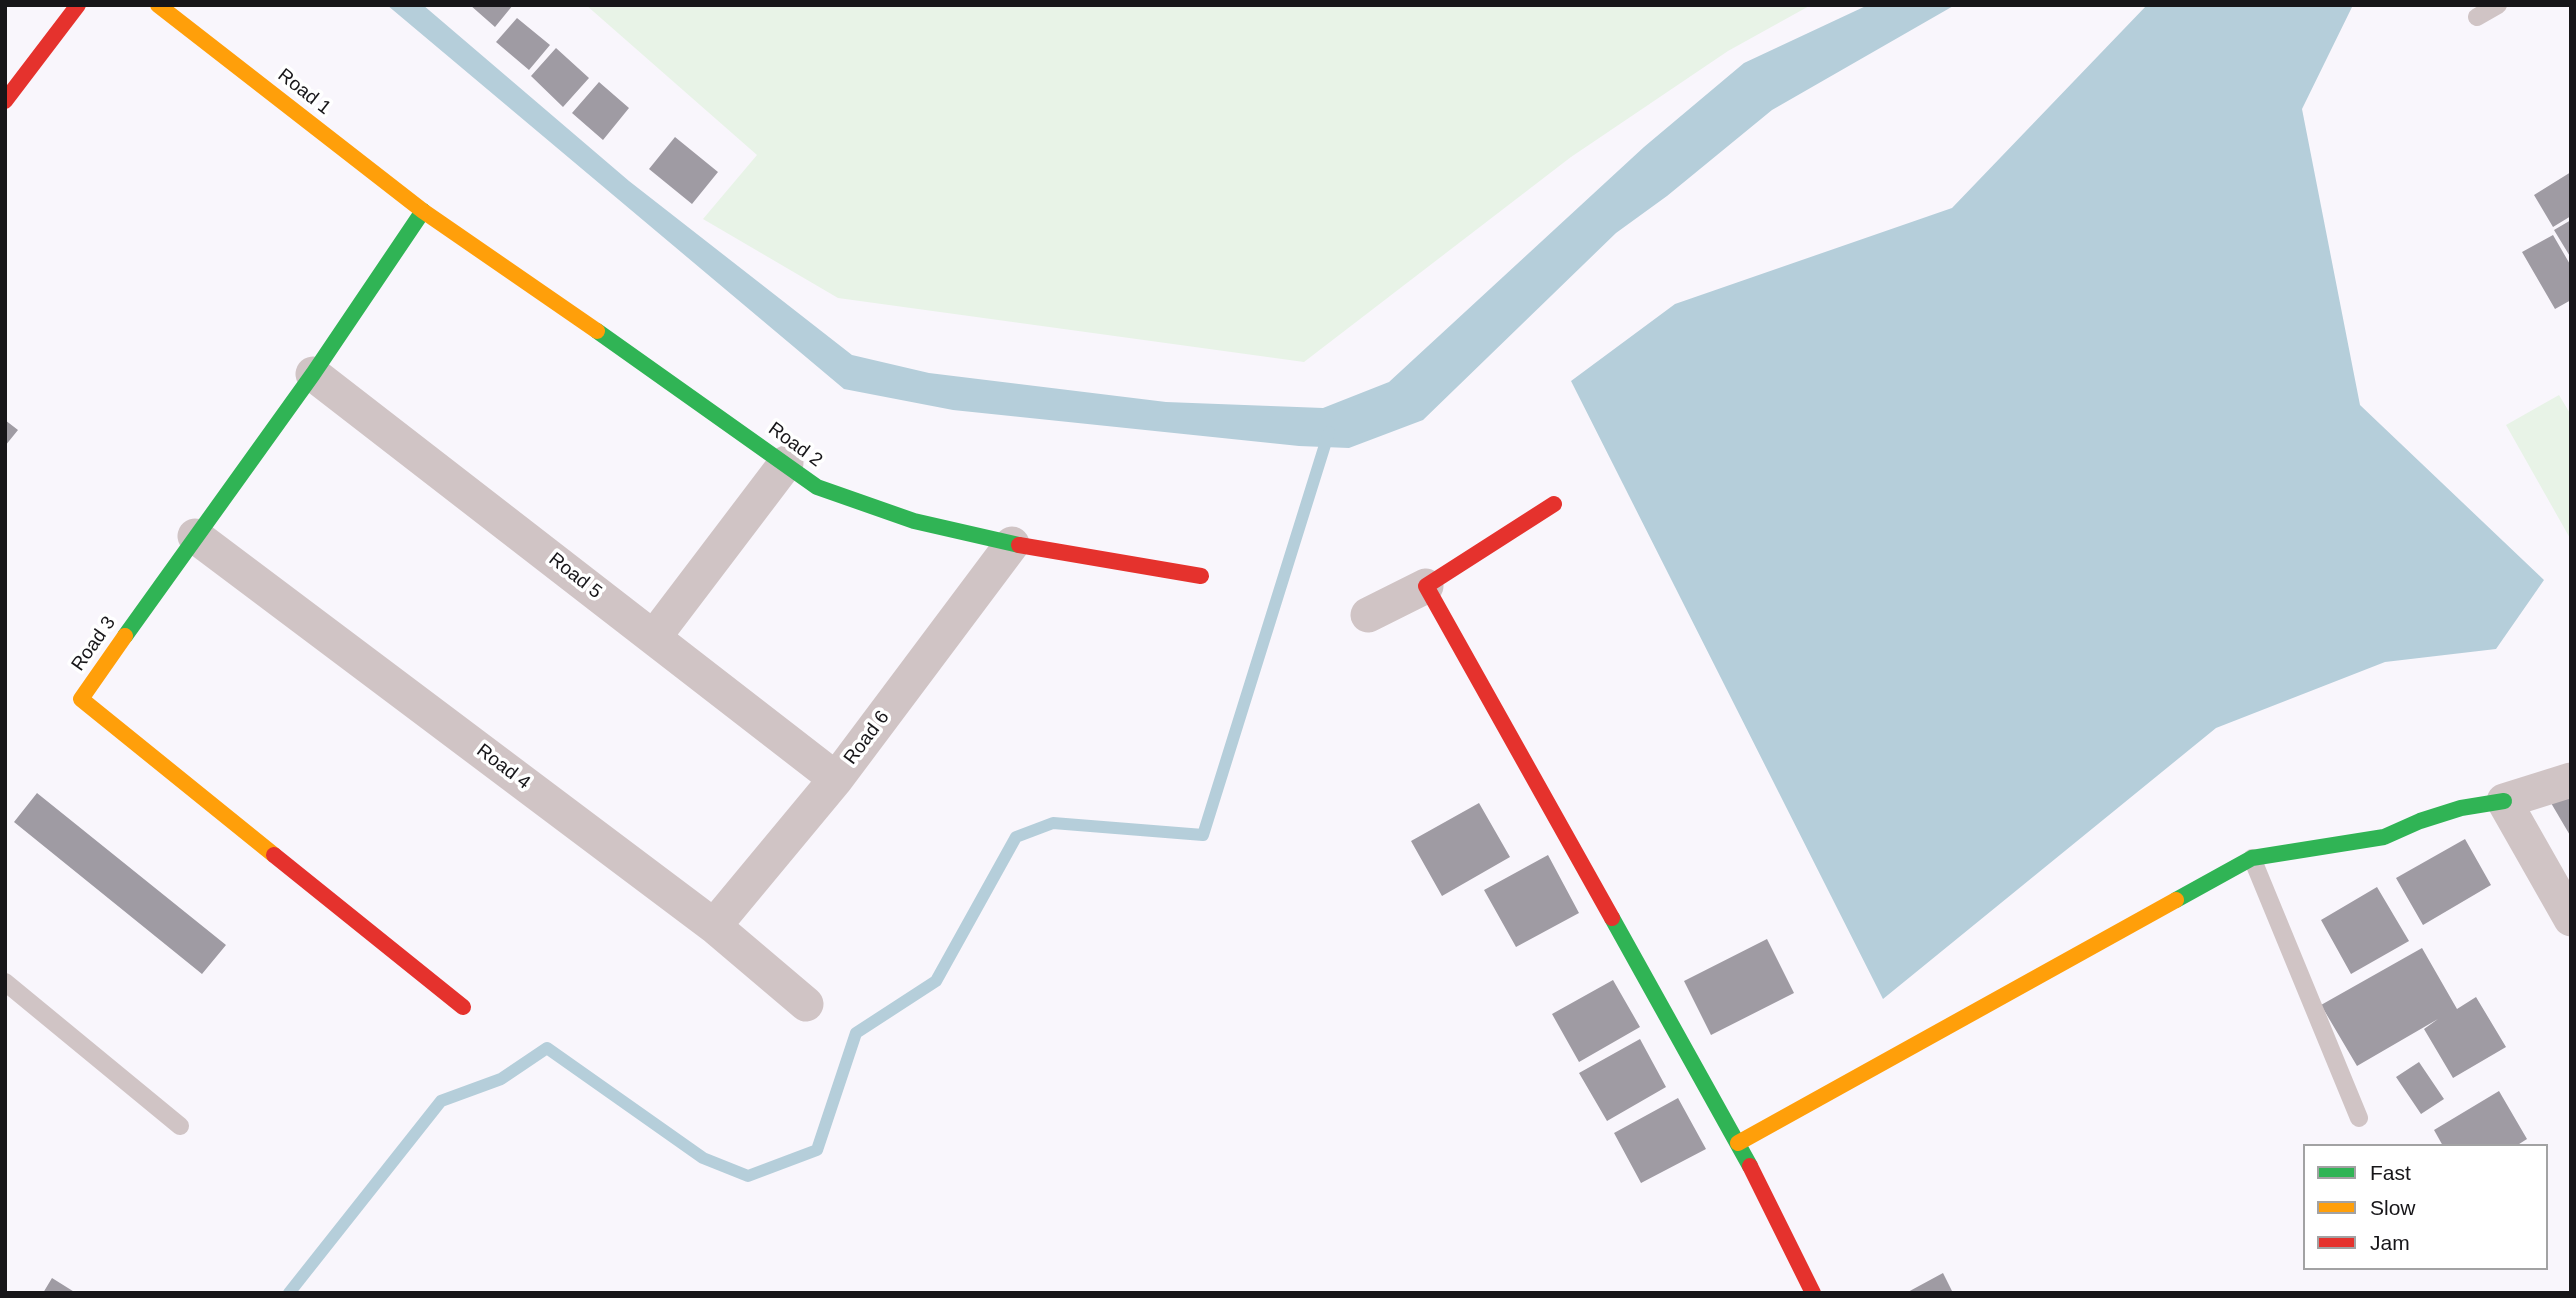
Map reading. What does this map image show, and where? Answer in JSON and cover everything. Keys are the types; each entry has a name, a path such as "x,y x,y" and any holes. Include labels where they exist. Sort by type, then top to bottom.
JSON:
{"street":[{"name":"Road 1","path":"158,5 423,211"},
{"path":"5,101 70,8"},
{"name":"Road 3","path":"423,211 313,374 81,699 463,1007"},
{"name":"Road 2","path":"423,211 817,487 914,521 1012,544 1201,576"},
{"name":"Road 5","path":"313,374 836,779"},
{"path":"654,637 786,463"},
{"path":"1368,615 1426,586 1553,504"},
{"name":"Road 4","path":"195,536 714,926 806,1004"},
{"name":"Road 6","path":"714,926 836,779 1012,544"},
{"path":"1426,586 1738,1143 1813,1293"},
{"path":"1738,1143 2252,858 2384,837 2420,821 2461,808 2504,801 2571,780"},
{"path":"2504,801 2571,919"}],"lane":[{"path":"2477,16 2498,5"},
{"path":"2252,858 2359,1118"},
{"path":"5,982 180,1126"}],"shaded area":[{"path":"586,5 1811,5 1728,51 1571,157 1304,362 838,298 703,219 757,155"},
{"path":"2559,395 2571,415 2571,540 2506,425"}],"water":[{"path":"387,5 423,5 629,181 852,355 929,373 1166,402 1323,408 1389,382 1644,147 1744,63 1868,5 1955,5 1772,110 1667,196 1616,233 1423,420 1349,448 1299,446 953,410 844,389"},
{"path":"2147,5 2353,5 2302,109 2360,405 2544,580 2496,649 2385,662 2216,728 1883,999 1571,381 1675,304 1952,208"}],"building":[{"path":"470,5 513,5 495,27"},
{"path":"517,18 550,45 529,70 496,42"},
{"path":"556,48 589,78 563,107 531,76"},
{"path":"599,82 629,108 603,140 572,113"},
{"path":"675,137 718,172 692,204 649,169"},
{"path":"2571,172 2571,216 2553,227 2534,195"},
{"path":"2571,220 2571,258 2554,230"},
{"path":"2553,235 2571,266 2571,300 2555,309 2522,252"},
{"path":"5,420 18,430 5,446"},
{"path":"2571,791 2571,837 2551,803"},
{"path":"37,793 226,945 202,974 14,822"},
{"path":"1479,803 1510,857 1442,896 1411,841"},
{"path":"2465,839 2491,885 2423,925 2396,878"},
{"path":"1548,855 1579,913 1516,947 1484,890"},
{"path":"2377,887 2409,941 2351,974 2321,920"},
{"path":"1767,939 1794,993 1711,1035 1684,981"},
{"path":"2422,948 2457,1009 2476,997 2506,1047 2453,1078 2424,1029 2438,1019 2357,1066 2321,1005"},
{"path":"1613,980 1640,1027 1579,1062 1552,1014"},
{"path":"1640,1039 1666,1087 1607,1121 1579,1073"},
{"path":"2419,1062 2444,1099 2421,1114 2396,1077"},
{"path":"2499,1091 2527,1139 2519,1144 2442,1144 2434,1130"},
{"path":"1678,1098 1706,1149 1641,1183 1614,1133"},
{"path":"1943,1273 1953,1293 1906,1293"},
{"path":"52,1278 76,1293 43,1293"}],"waterway":[{"path":"289,1293 441,1101 501,1079 547,1048 703,1158 748,1176 817,1150 856,1033 936,981 1016,837 1053,823 1203,835 1329,432"}],"traffic: fast":[{"path":"125,636 313,374 423,211"},
{"path":"597,331 817,487 914,521 1019,545"},
{"path":"2176,900 2252,858 2384,837 2420,821 2461,808 2504,801"},
{"path":"1612,918 1750,1166"}],"traffic: slow":[{"path":"158,5 423,211 597,331"},
{"path":"125,636 81,699 274,855"},
{"path":"1738,1143 2176,900"}],"traffic: jam":[{"path":"5,101 78,5"},
{"path":"1554,504 1426,586 1612,918"},
{"path":"1019,545 1201,576"},
{"path":"274,855 463,1007"},
{"path":"1750,1166 1813,1293"}]}
